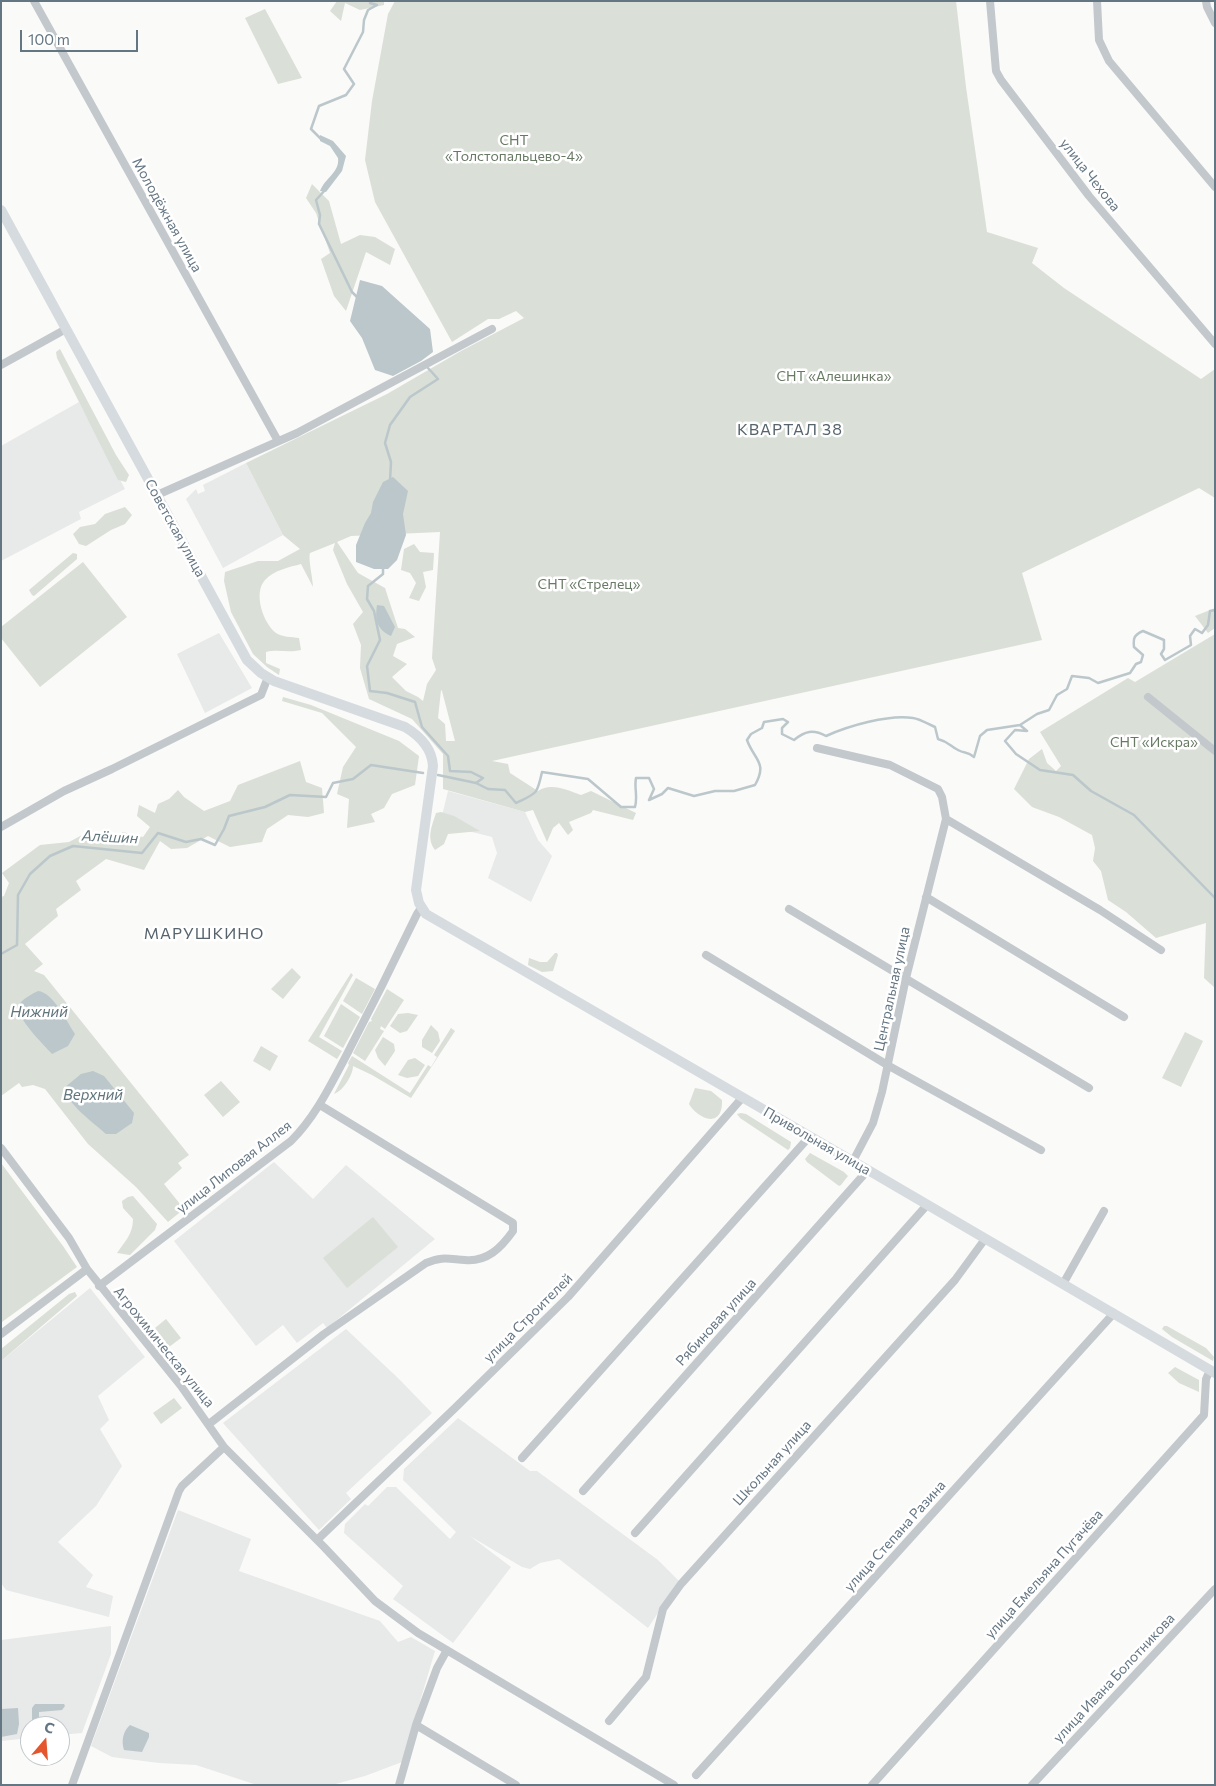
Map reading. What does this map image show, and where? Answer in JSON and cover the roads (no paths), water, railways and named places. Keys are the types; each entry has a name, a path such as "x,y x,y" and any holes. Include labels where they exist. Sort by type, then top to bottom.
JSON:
{"street":[{"name":"Молодёжная улица","path":"34,1 278,441"},
{"name":"улица Чехова","path":"990,1 996,71 1001,80 1089,196 1215,344"},
{"path":"1097,1 1099,40 1109,61 1215,187"},
{"path":"1206,1 1215,23"},
{"name":"Советская улица","path":"1,210 245,657 256,670 268,677 405,727 423,741 430,753 433,766 416,882 417,895 422,908"},
{"path":"1,365 66,329"},
{"path":"157,495 306,428 492,329"},
{"path":"1,828 64,791 261,695 268,677"},
{"path":"1148,697 1215,751"},
{"path":"817,748 890,765 938,789 942,797 946,819 1100,910 1161,950"},
{"name":"Центральная улица","path":"853,1161 873,1123 889,1066 906,978 946,819"},
{"path":"926,896 1124,1017"},
{"name":"Привольная улица","path":"422,908 429,917 810,1136 1212,1371"},
{"name":"улица Липовая Аллея","path":"99,1286 291,1141 308,1124 372,1007 417,914 422,908"},
{"path":"789,909 1089,1088"},
{"path":"706,955 889,1066 1042,1150"},
{"name":"улица Строителей","path":"317,1540 568,1298 742,1098"},
{"path":"209,1424 324,1334 426,1263 445,1257 464,1260 483,1259 495,1252 513,1231 513,1223 320,1105"},
{"path":"522,1458 810,1136"},
{"name":"Агрохимическая улица","path":"1,1148 70,1238 99,1286 181,1386 224,1447 376,1601 418,1633 674,1785"},
{"name":"Рябиновая улица","path":"583,1492 868,1170"},
{"path":"635,1533 927,1205"},
{"path":"1064,1284 1104,1211"},
{"name":"Школьная улица","path":"610,1721 646,1677 663,1609 681,1584 955,1280 985,1239"},
{"path":"1,1334 87,1269"},
{"name":"улица Степана Разина","path":"696,1776 1114,1313"},
{"name":"улица Емельяна Пугачёва","path":"872,1785 1204,1415 1206,1379 1212,1371"},
{"path":"72,1785 179,1491 224,1447"},
{"name":"улица Ивана Болотникова","path":"1032,1785 1215,1589"},
{"path":"399,1785 416,1725 447,1650"},
{"path":"416,1725 516,1785"}],"water":[{"path":"320,135 333,141 346,156 342,171 326,192 320,191 335,171 338,158 330,146 320,141"},
{"path":"360,280 382,286 430,329 433,352 421,361 393,376 375,370 362,338 350,321"},
{"path":"393,477 408,491 403,514 406,535 397,560 388,569 374,569 356,562 356,545 383,482"},
{"path":"377,605 384,606 395,627 391,636 379,627 376,615"},
{"name":"Нижний","path":"38,991 49,996 64,1015 75,1034 68,1046 52,1054 25,1023 19,1010 19,1005 22,1001"},
{"name":"Верхний","path":"93,1071 104,1076 134,1113 132,1123 116,1134 106,1134 70,1101 66,1094 64,1088 81,1074"},
{"path":"35,1704 64,1704 65,1706 62,1710 39,1712 39,1716 32,1716 32,1708"},
{"path":"18,1708 19,1724 17,1734 1,1737 1,1709"},
{"path":"130,1725 149,1733 142,1752 124,1750 123,1736"}],"waterway":[{"path":"321,139 311,129 319,106 346,95 354,84 344,69 363,32 364,20 368,10 377,5 370,3 371,1"},
{"path":"326,189 316,200 320,215 319,224 352,292 357,297"},
{"path":"390,481 391,462 385,443 390,425 410,397 438,379 428,368"},
{"path":"383,566 383,574 368,586 367,599 374,611 380,640 367,666 370,691 387,693 415,702 422,727 448,756 450,771 471,772 483,778 476,783"},
{"path":"438,775 476,783 488,789 505,790 516,803 535,792 542,772 588,779 621,807 635,807 636,778 649,778 654,789 649,800 662,794 668,788 694,796 715,791 734,791 755,785 759,777 759,761 747,740 751,734 762,728 764,722 783,719 788,722 782,728 782,734 794,740 809,732 817,732 826,736 846,728 881,719 913,718 935,727 938,739 974,757 980,736 987,730 1020,725 1037,714 1049,710 1057,695 1067,689 1072,676 1089,678 1098,683 1130,673 1136,664 1141,662 1143,655 1134,647 1135,637 1140,632 1143,631 1164,640 1164,649 1161,654 1165,660 1191,645 1190,636 1195,629 1202,633 1208,625 1210,611 1215,610"},
{"path":"1020,725 1027,731 1015,730 1005,741 1016,754 1040,770 1073,775 1091,791 1134,815 1215,898"},
{"name":"Алёшин","path":"1,954 17,945 18,895 30,874 50,856 73,846 142,853 158,833 186,842 201,839 215,845 229,816 265,807 290,795 326,797 333,783 353,779 371,765 423,773"}],"district":[{"name":"КВАРТАЛ 38","path":"790,430"},
{"name":"МАРУШКИНО","path":"204,934"}],"park label":[{"name":"СНТ «Толстопальцево-4»","path":"514,148"},
{"name":"СНТ «Алешинка»","path":"834,376"},
{"name":"СНТ «Стрелец»","path":"589,584"},
{"name":"СНТ «Искра»","path":"1154,742"}]}
